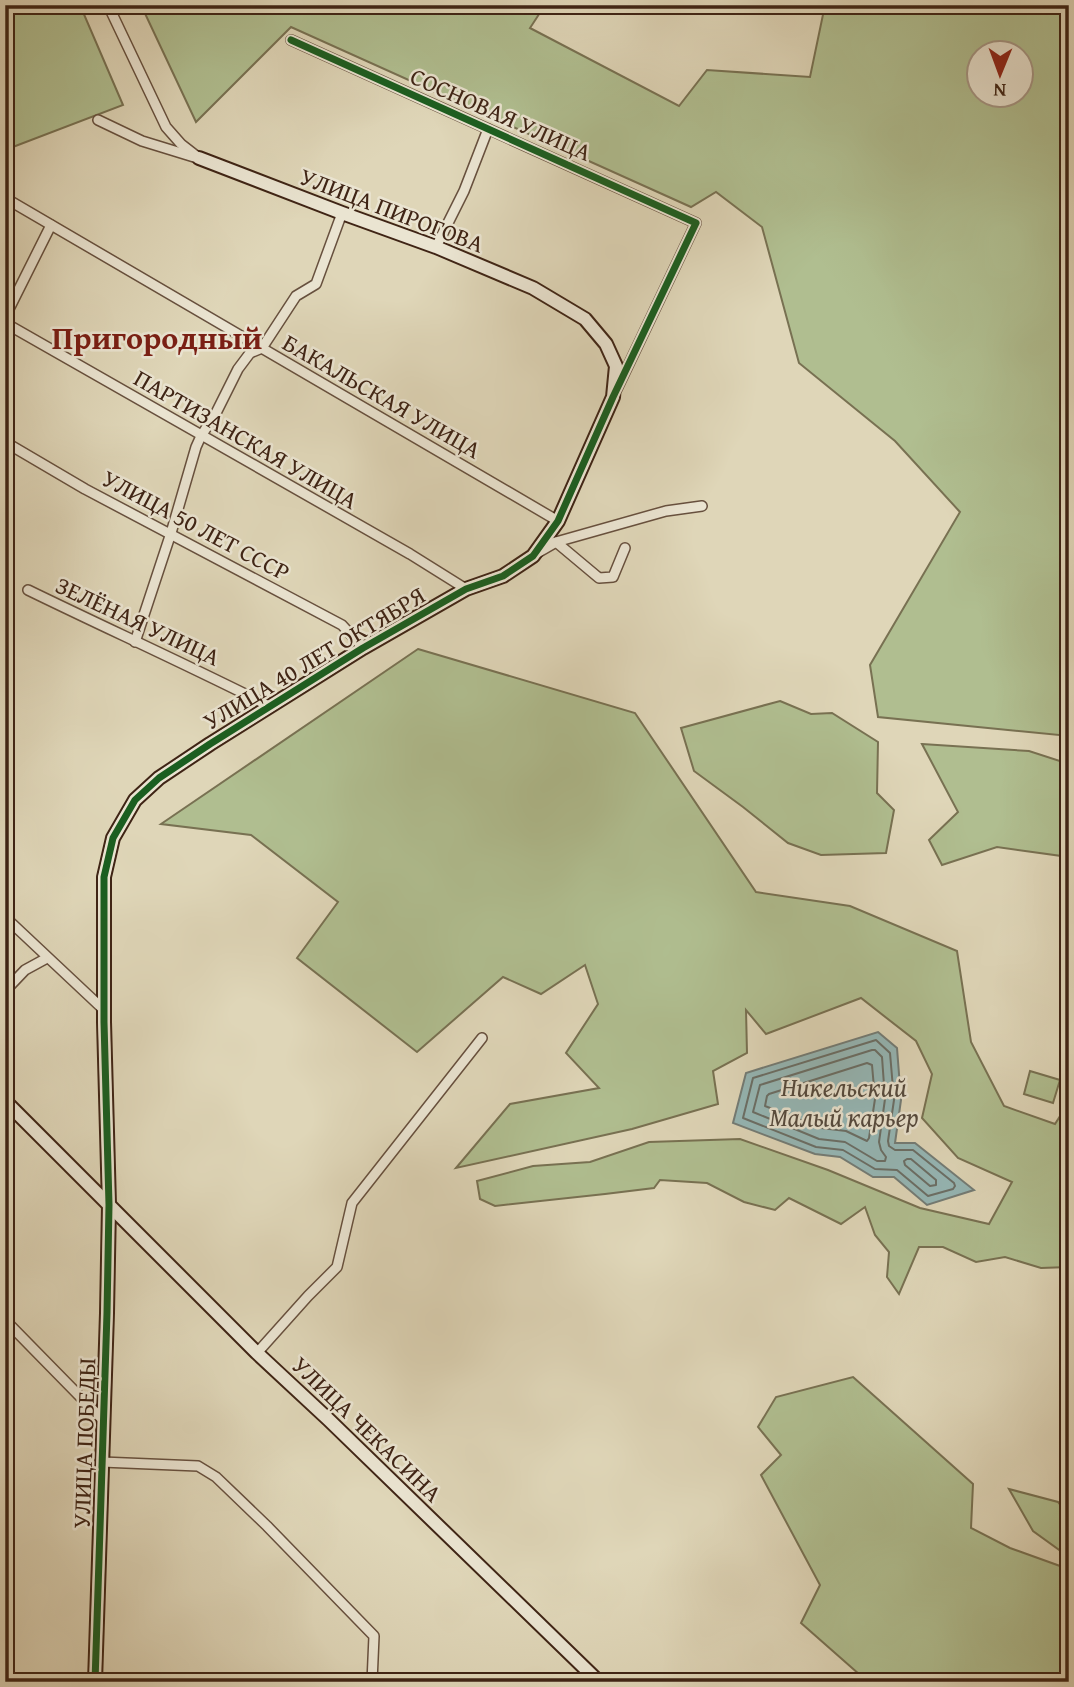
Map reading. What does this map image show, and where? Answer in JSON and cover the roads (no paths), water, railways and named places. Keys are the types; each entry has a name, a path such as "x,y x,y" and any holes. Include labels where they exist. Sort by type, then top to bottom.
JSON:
{"street":[{"path":"108,5 166,127 181,144 199,158"},
{"name":"СОСНОВАЯ УЛИЦА","path":"291,40 696,223"},
{"name":"УЛИЦА ПИРОГОВА","path":"98,120 142,141 199,158 436,247 534,288 585,320 606,344 616,366 613,397"},
{"path":"436,247 464,191 488,129"},
{"name":"БАКАЛЬСКАЯ УЛИЦА","path":"5,198 558,522"},
{"path":"135,642 201,436 238,369 250,353 262,348 296,296 316,284 342,213"},
{"name":"УЛИЦА 40 ЛЕТ ОКТЯБРЯ","path":"109,1205 104,877 113,838 135,800 159,778 363,648 466,589 503,576 533,556 558,522 613,397 696,223"},
{"path":"5,317 51,225"},
{"name":"ПАРТИЗАНСКАЯ УЛИЦА","path":"5,323 410,554 466,589"},
{"name":"УЛИЦА 50 ЛЕТ СССР","path":"5,442 85,489 342,625 363,648"},
{"path":"533,556 556,542 666,510 702,506"},
{"path":"556,542 598,578 613,577 625,548"},
{"name":"ЗЕЛЁНАЯ УЛИЦА","path":"28,590 270,706"},
{"path":"5,917 104,1010"},
{"path":"5,991 25,970 47,958"},
{"path":"257,1353 337,1267 352,1203 482,1038"},
{"name":"УЛИЦА ЧЕКАСИНА","path":"5,1101 257,1353 329,1419 599,1682"},
{"name":"УЛИЦА ПОБЕДЫ","path":"95,1682 109,1205"},
{"path":"5,1320 103,1420"},
{"path":"102,1462 198,1466 216,1476 374,1636 372,1682"}],"water":[{"name":"Никельский Малый карьер","path":"878,1032 897,1048 901,1100 895,1143 915,1143 974,1190 927,1205 894,1177 873,1177 840,1157 815,1154 733,1123 746,1073"}],"district":[{"name":"Пригородный","path":"157,337"}]}
